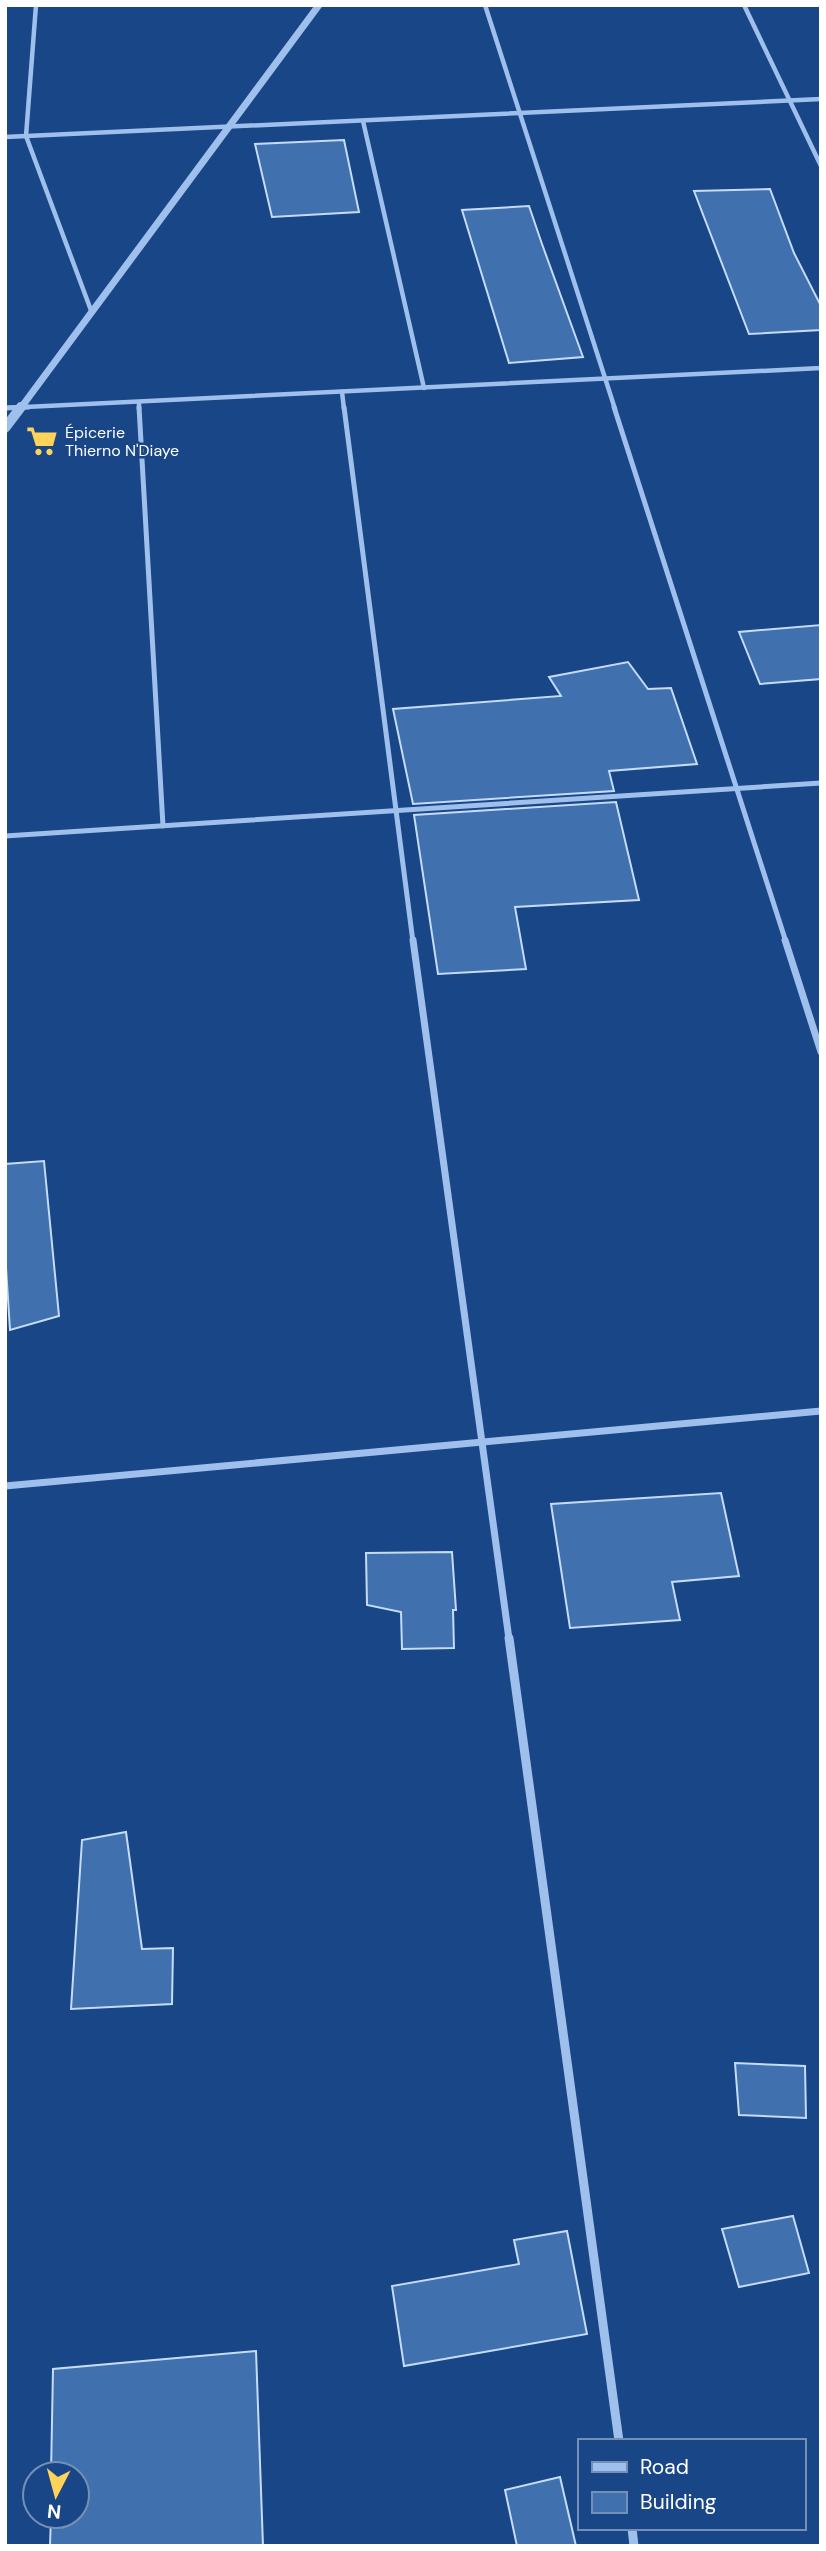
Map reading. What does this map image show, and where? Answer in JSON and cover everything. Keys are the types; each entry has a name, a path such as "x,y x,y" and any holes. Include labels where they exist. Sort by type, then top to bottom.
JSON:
{"street":[{"path":"36,5 26,136 92,313"},
{"path":"5,428 232,127 319,5"},
{"path":"485,5 821,1052"},
{"path":"744,5 821,166"},
{"path":"5,137 821,99"},
{"path":"363,121 424,388"},
{"path":"5,408 821,368"},
{"path":"342,392 394,811 620,2439"},
{"path":"139,402 163,826"},
{"path":"5,835 821,783"},
{"path":"5,1486 821,1410"}],"building":[{"path":"344,140 359,212 272,217 255,144"},
{"path":"770,189 794,253 821,306 821,330 749,334 694,191"},
{"path":"529,206 583,357 509,363 462,210"},
{"path":"821,625 821,679 760,684 739,632"},
{"path":"628,662 648,689 671,688 697,764 609,771 614,791 413,804 393,709 561,696 549,677"},
{"path":"616,802 639,900 515,907 526,969 438,974 414,815"},
{"path":"44,1161 59,1316 10,1330 5,1252 5,1164"},
{"path":"721,1493 739,1576 672,1582 680,1620 570,1628 551,1504"},
{"path":"452,1552 456,1610 453,1610 454,1648 402,1649 401,1612 367,1605 366,1553"},
{"path":"126,1832 142,1949 173,1948 172,2004 71,2009 82,1840"},
{"path":"735,2063 805,2066 806,2118 739,2115"},
{"path":"793,2216 809,2273 739,2287 722,2229"},
{"path":"567,2231 587,2334 404,2366 392,2286 519,2264 514,2240"},
{"path":"256,2351 263,2546 50,2546 51,2530 91,2530 91,2460 51,2460 53,2369"},
{"path":"560,2477 576,2546 517,2546 505,2490"}],"place":[{"name":"Épicerie Thierno N'Diaye","path":"42,441"}]}
